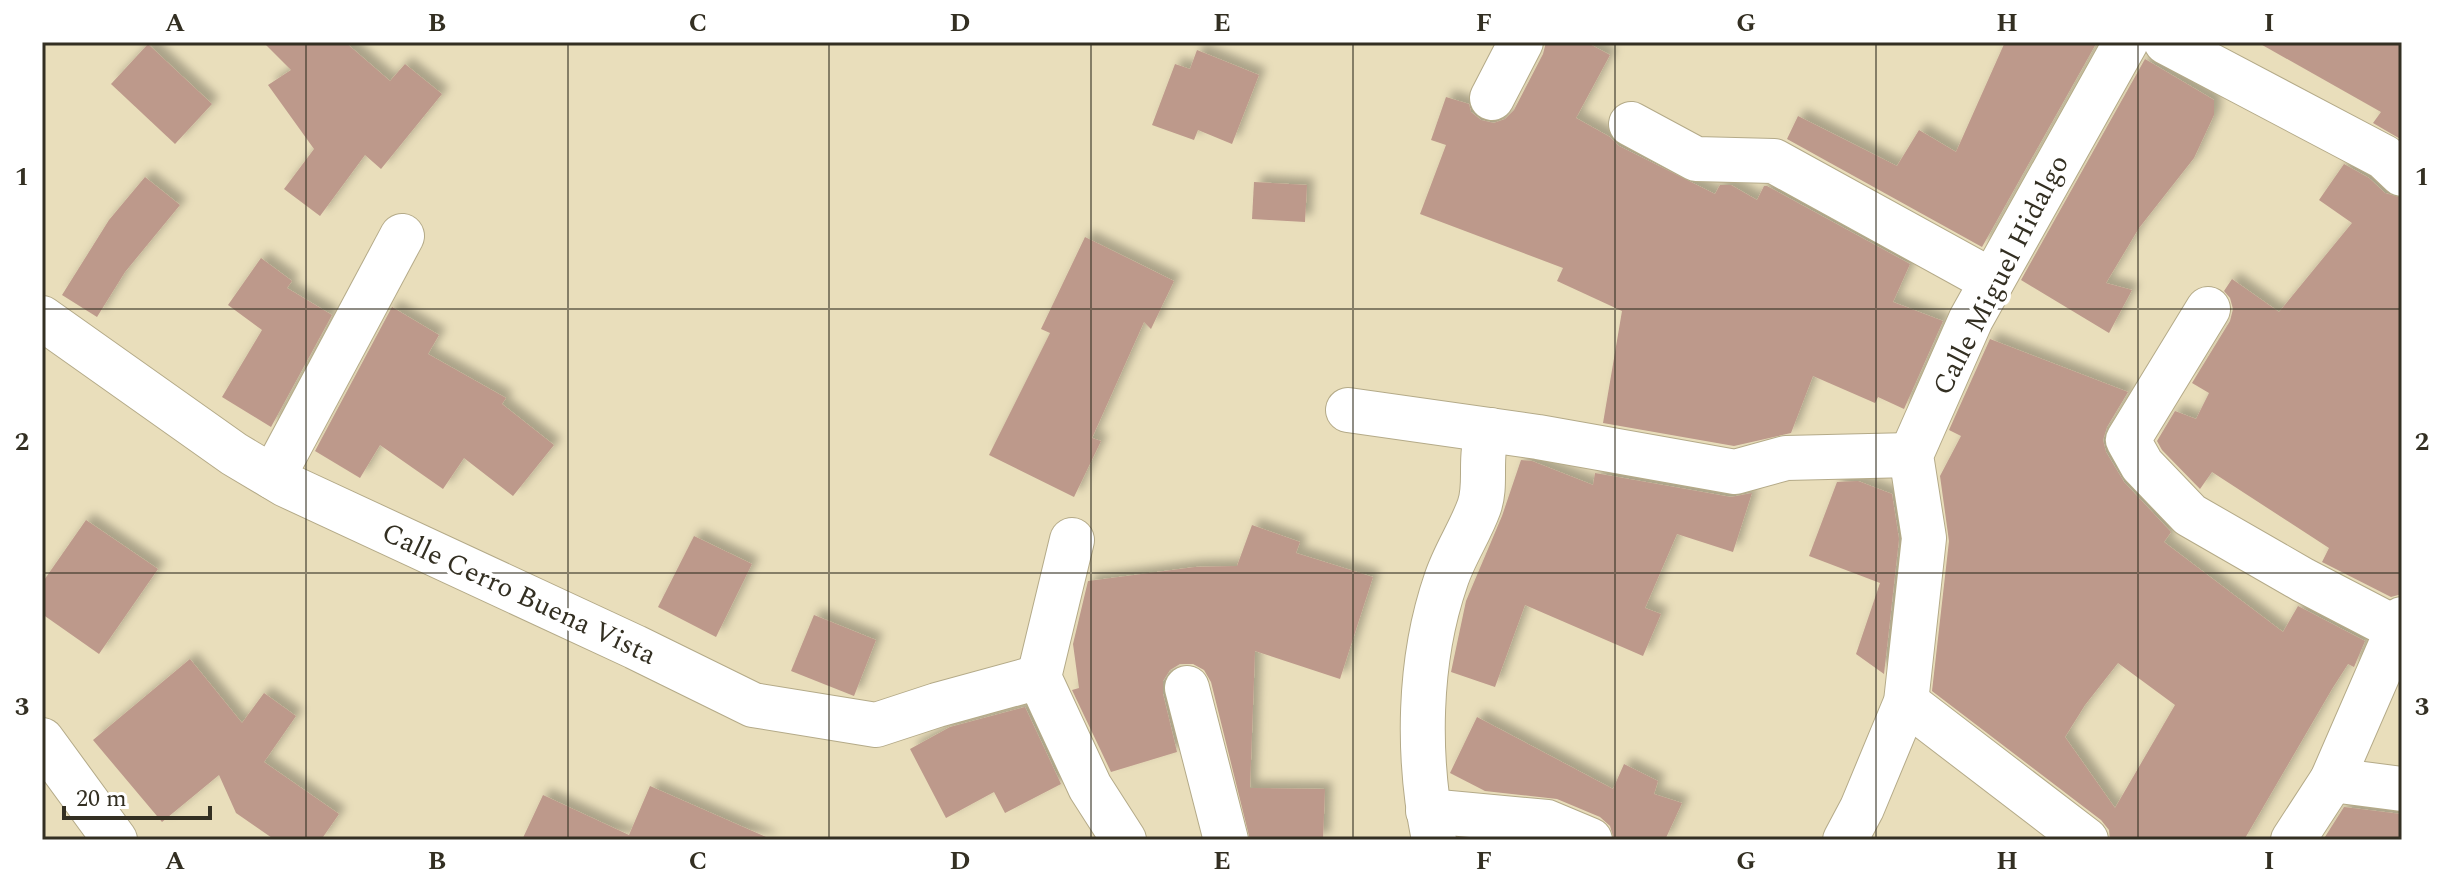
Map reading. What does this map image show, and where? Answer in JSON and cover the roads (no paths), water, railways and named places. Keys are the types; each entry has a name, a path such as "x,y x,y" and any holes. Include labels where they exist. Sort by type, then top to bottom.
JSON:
{"street":[{"path":"1492,98 1521,42"},
{"name":"Calle Miguel Hidalgo","path":"1911,455 1971,319 2126,42"},
{"path":"2166,42 2384,157 2402,174"},
{"path":"1631,124 1696,159 1774,161 1992,281"},
{"path":"273,477 402,236"},
{"path":"2208,309 2128,440 2131,448 2142,465 2190,515 2303,580 2400,624 2332,780 2293,840"},
{"name":"Calle Cerro Buena Vista","path":"42,318 234,454 310,498 635,647 753,705 876,725 1039,677"},
{"path":"1348,410 1490,430 1735,472 1786,458 1911,455 1924,538 1906,702 1862,808 1845,840"},
{"path":"1490,430 1484,440 1480,504 1446,580 1430,647 1422,723 1431,825 1547,822 1590,840"},
{"path":"1072,540 1039,677 1090,787 1124,840"},
{"path":"1187,688 1226,840"},
{"path":"1906,702 2086,840"},
{"path":"42,740 115,840"},
{"path":"2332,780 2402,789"}]}
